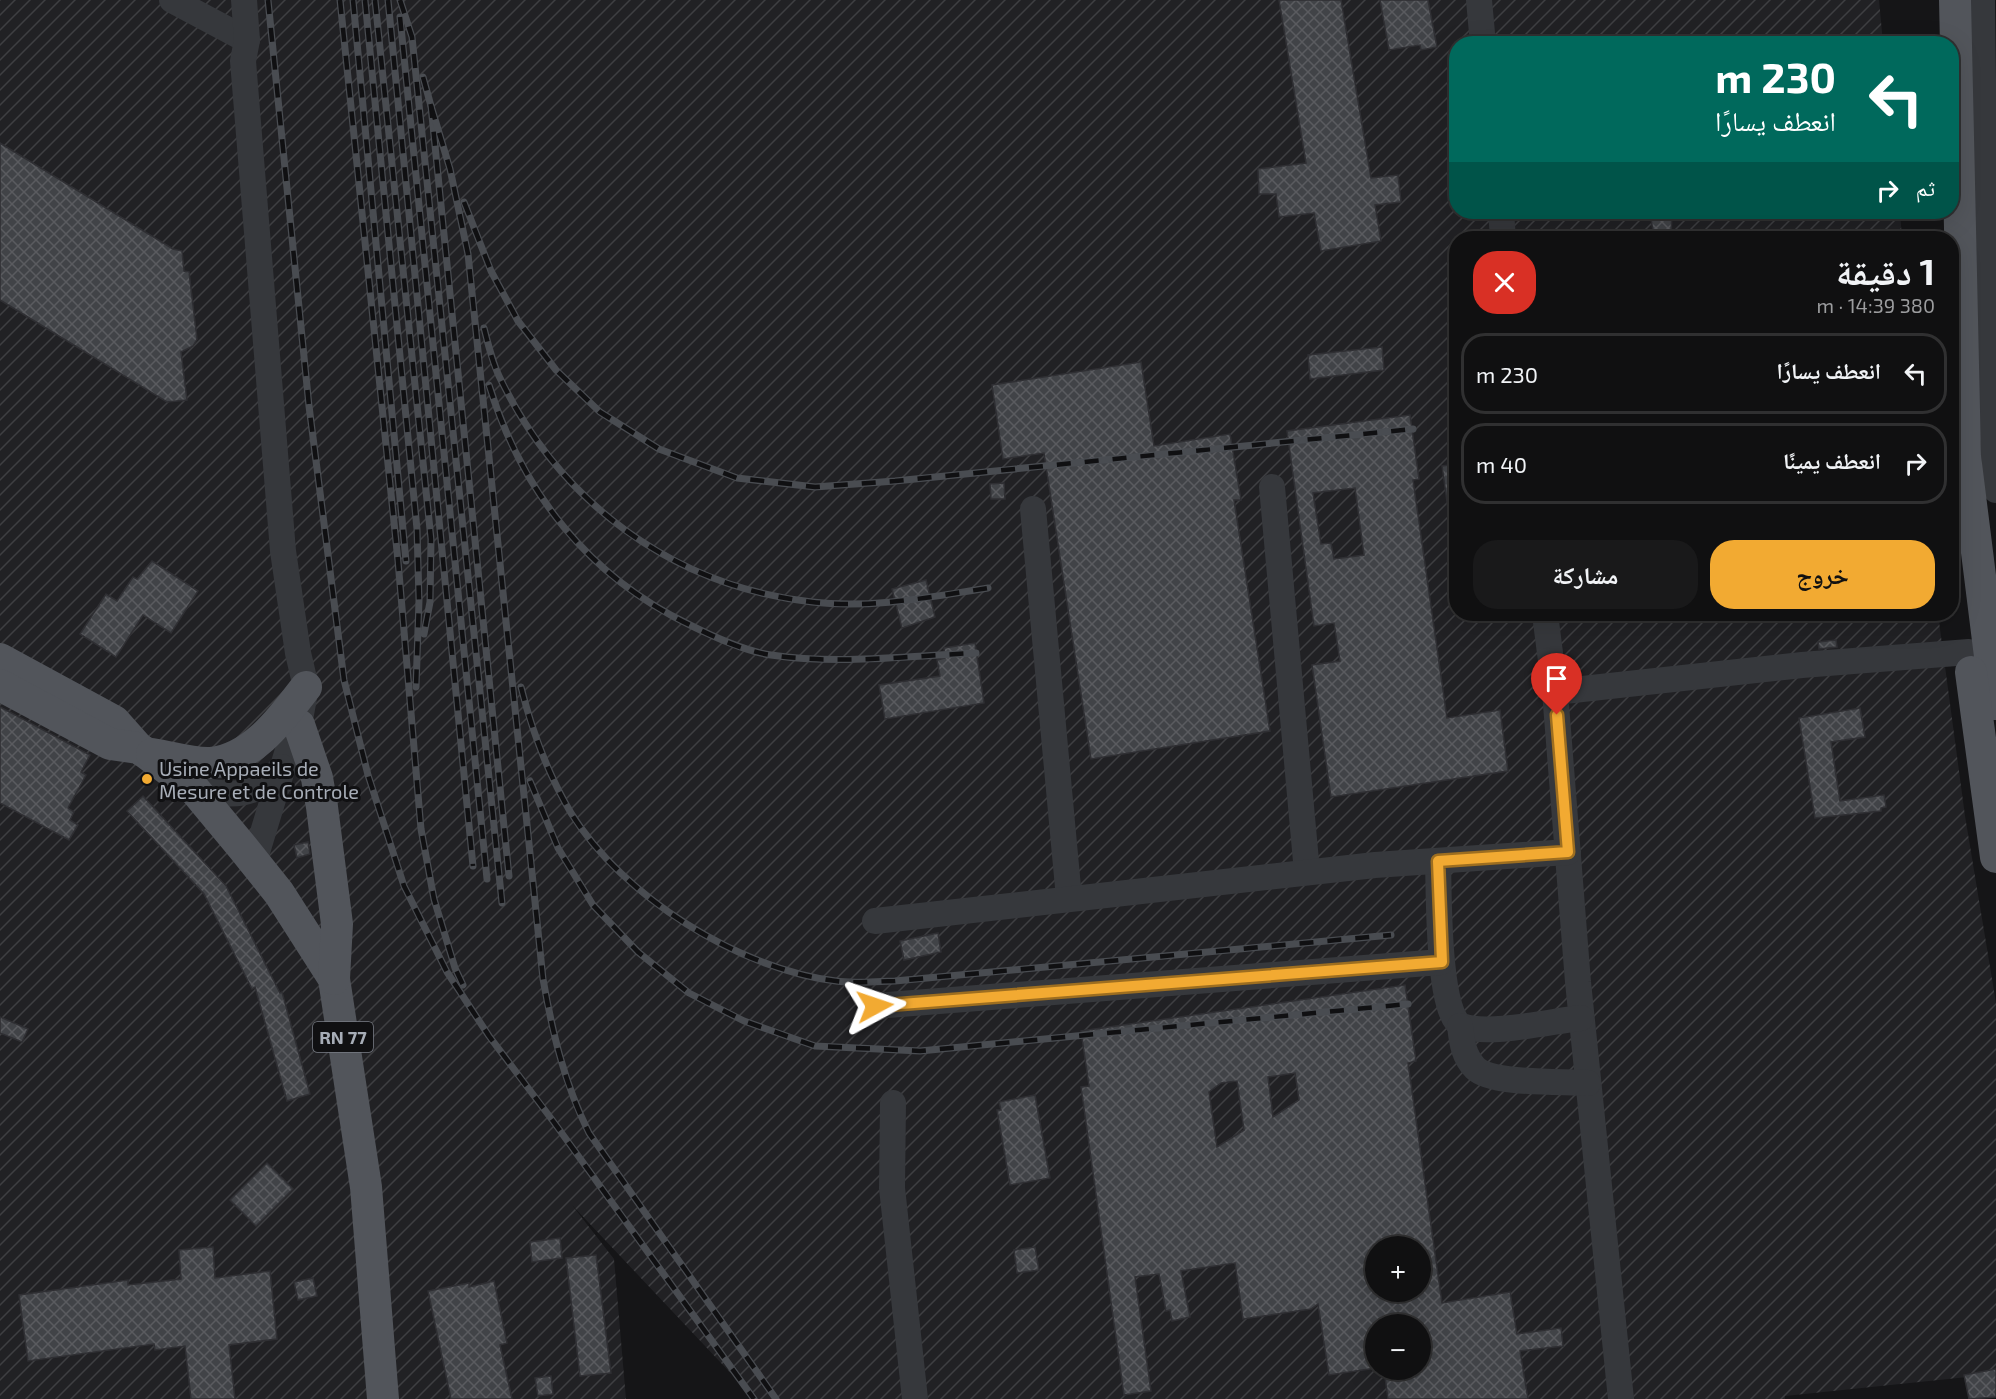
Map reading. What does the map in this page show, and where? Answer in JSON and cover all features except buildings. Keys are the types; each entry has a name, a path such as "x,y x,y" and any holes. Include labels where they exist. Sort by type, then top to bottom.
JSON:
{"main road":[{"path":"1937,0 1954,36"},
{"path":"1955,0 1966,61 1981,315 1989,483 1990,600 1996,704"},
{"path":"1959,46 1966,61"},
{"path":"1959,570 1996,857"},
{"name":"RN 77","path":"0,659 114,721 142,751 194,789 285,902 334,979 366,1187 383,1399"},
{"name":"RN 77","path":"0,686 110,744 142,751"},
{"path":"142,751 193,762 212,763 237,757 277,724 306,687"},
{"path":"299,725 317,778 322,807 337,924 334,979"}],"street":[{"path":"172,0 247,40"},
{"path":"244,0 247,40 243,62 283,551 298,653 306,687 299,725 282,767 254,862"},
{"path":"1479,0 1482,36"},
{"path":"1966,61 1982,0"},
{"path":"1272,487 1307,872"},
{"path":"1033,509 1069,898"},
{"path":"1546,621 1556,692 1581,1018 1621,1399"},
{"path":"1556,692 1802,665 1969,652"},
{"path":"194,789 225,795 241,794 271,781 282,767"},
{"path":"875,921 1307,872 1568,852"},
{"path":"1438,861 1442,962 1452,1017 1460,1026 1462,1047 1476,1069 1490,1077 1588,1083"},
{"path":"875,1006 1442,962"},
{"path":"1460,1026 1483,1030 1581,1018"},
{"path":"892,1103 892,1188 915,1399"}],"shaded area":[{"path":"0,0 1879,0 1882,36 1449,36 1449,219 1901,219 1901,231 1449,231 1449,621 1939,621 1965,816 1996,1003 1996,1374 1785,1396 1785,1399 755,1399 572,1205 614,1259 626,1399 0,1399"}],"railway":[{"path":"268,0 309,406 344,680 368,775 404,886 447,972 489,1036 754,1399"},
{"path":"340,0 398,561 421,829 434,899 455,968 463,985"},
{"path":"353,0 406,561"},
{"path":"365,0 417,529 419,600 416,687"},
{"path":"375,0 431,539 430,602 424,634"},
{"path":"388,0 473,866"},
{"path":"400,0 412,37 502,903"},
{"path":"400,17 487,879"},
{"path":"423,77 431,106 509,876"},
{"path":"431,106 450,169 468,254 543,979 560,1058 589,1133 776,1399"},
{"path":"464,202 491,271 518,321 556,370 600,412 659,449 737,478 815,487 1413,429"},
{"path":"484,328 499,376 524,421 554,462 587,499 626,530 667,557 712,578 761,593 812,602 878,603 988,588"},
{"path":"489,385 520,461 540,495 590,556 620,582 653,605 719,639 771,655 847,660 976,653"},
{"path":"521,687 541,752 571,813 593,844 621,873 652,900 723,945 761,962 799,974 843,982 895,981 1391,935"},
{"path":"530,781 558,848 593,905 638,952 689,993 744,1021 815,1046 920,1051 1408,1004"}],"place":[{"name":"Usine Appaeils de Mesure et de Controle","path":"147,779"}],"route":[{"path":"875,1006 1442,962 1438,861 1568,852 1557,715"}]}
